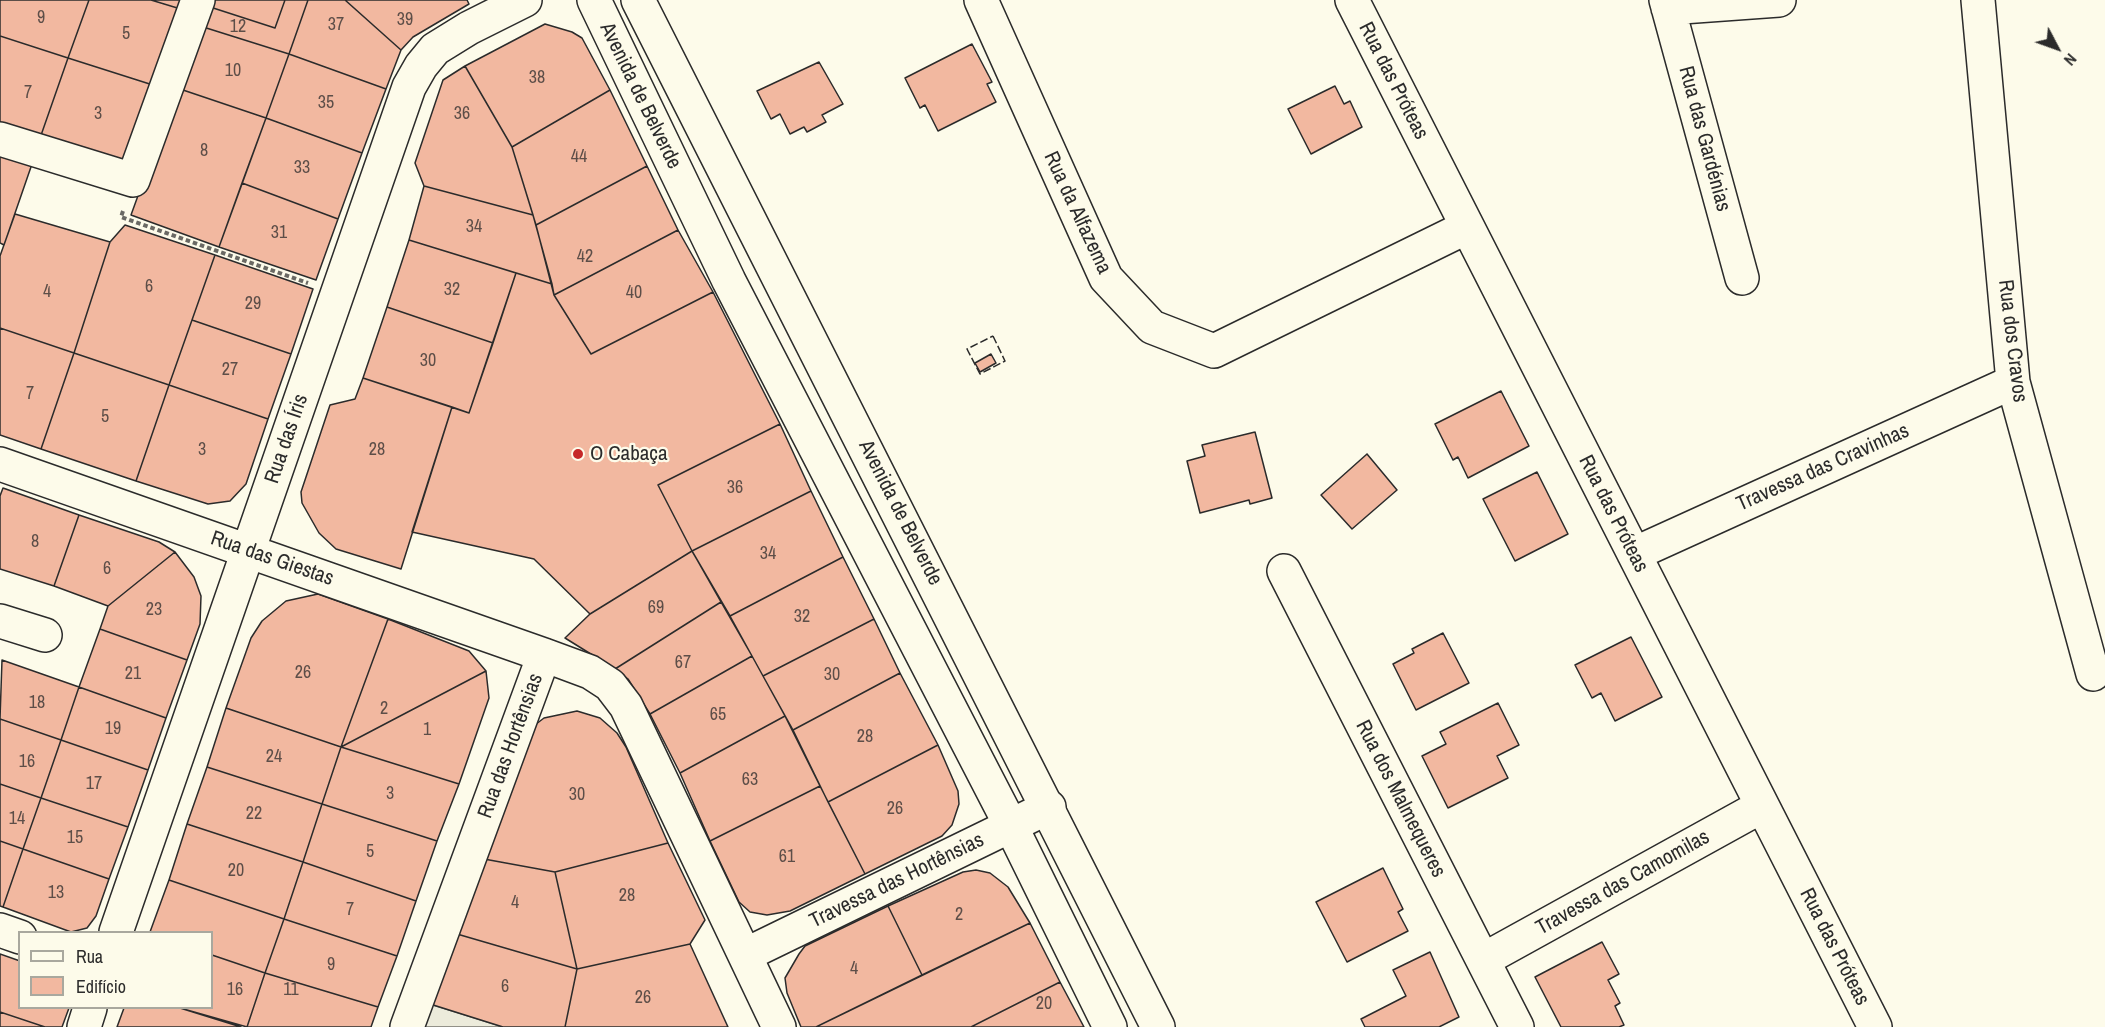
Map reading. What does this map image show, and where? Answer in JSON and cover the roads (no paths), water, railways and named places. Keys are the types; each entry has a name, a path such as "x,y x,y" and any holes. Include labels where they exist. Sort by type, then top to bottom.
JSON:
{"street":[{"path":"0,139 133,180 198,0"},
{"name":"Rua das Íris","path":"117,931 410,87 421,66 435,49 469,28 525,0"},
{"name":"Avenida de Belverde","path":"594,0 729,281 1011,826 1110,1027"},
{"name":"Avenida de Belverde","path":"638,0 1049,807 1158,1027"},
{"name":"Rua da Alfazema","path":"981,0 1106,278 1152,327 1214,351 1467,227"},
{"name":"Rua das Próteas","path":"1353,0 1875,1027"},
{"path":"1667,4 1779,0"},
{"name":"Rua dos Cravos","path":"1978,0 2013,382 2093,674"},
{"name":"Rua das Gardénias","path":"1667,4 1742,278"},
{"name":"Travessa das Cravinhas","path":"1634,554 2013,382"},
{"name":"Rua das Giestas","path":"0,464 544,656"},
{"name":"Rua dos Malmequeres","path":"1284,571 1516,1027"},
{"path":"0,621 45,635"},
{"name":"Rua das Hortênsias","path":"407,1027 544,656 590,672 619,694 779,1027"},
{"name":"Travessa das Camomilas","path":"1483,960 1762,806"},
{"name":"Travessa das Hortênsias","path":"745,955 1049,807"},
{"path":"0,930 18,936"},
{"path":"84,1027 90,1009"}],"place":[{"name":"O Cabaça","path":"578,454"}]}
